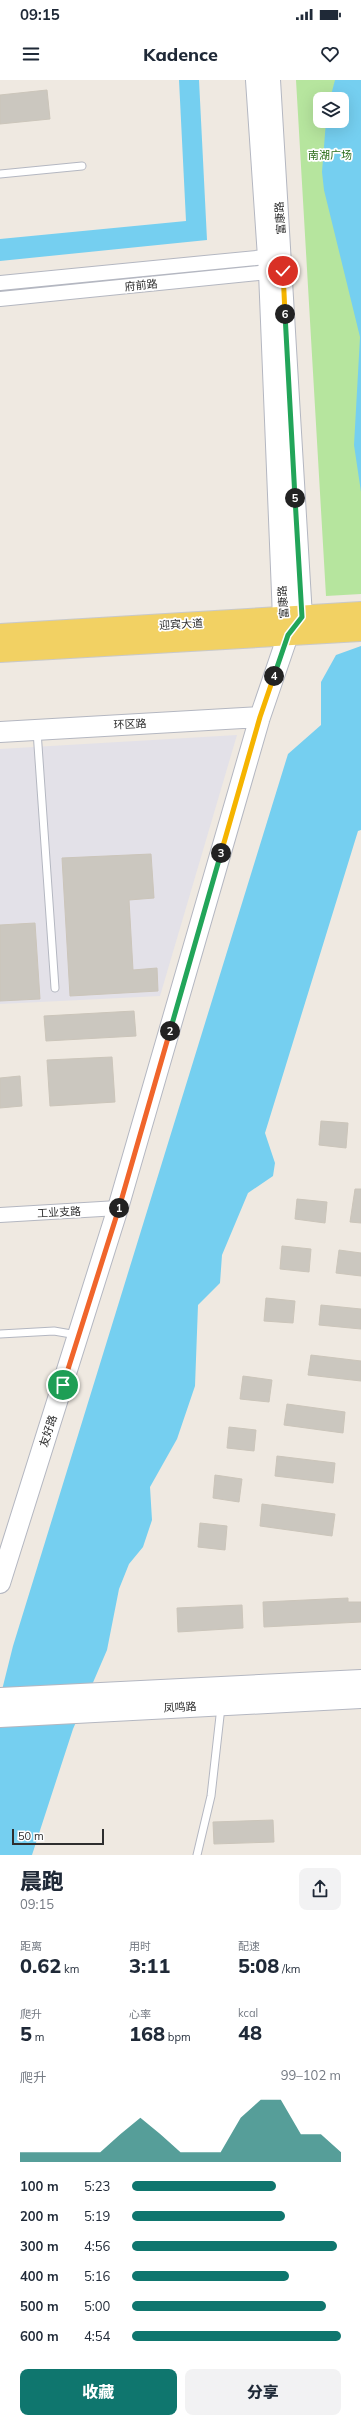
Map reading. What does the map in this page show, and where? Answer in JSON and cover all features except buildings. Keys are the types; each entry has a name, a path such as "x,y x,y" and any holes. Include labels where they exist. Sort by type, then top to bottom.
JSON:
{"main road":[{"name":"迎宾大道","path":"0,651 291,623 361,613"},
{"name":"迎宾大道","path":"0,635 291,623 361,630"}],"street":[{"name":"富康路","path":"256,80 276,264"},
{"name":"富康路","path":"270,80 291,623"},
{"name":"府前路","path":"0,283 276,264"},
{"name":"府前路","path":"0,299 276,264"},
{"name":"友好路","path":"0,1583 118,1208 260,717 291,623"},
{"name":"环区路","path":"0,732 260,717"},
{"name":"工业支路","path":"0,1215 118,1208"},
{"name":"凤鸣路","path":"0,1698 361,1680"},
{"name":"凤鸣路","path":"0,1717 221,1704 361,1698"}],"lane":[{"path":"0,174 82,166"},
{"path":"37,730 55,988"},
{"path":"0,1334 54,1331 79,1335"},
{"path":"197,1855 211,1796 221,1704"}],"shaded area":[{"path":"237,735 160,996 0,1004 0,749"}],"green space":[{"name":"南湖广场","path":"296,80 361,80 361,594 326,596"}],"water":[{"path":"179,80 199,80 207,240 0,261 0,239 186,221"},
{"path":"335,80 361,80 361,492 354,445 360,337 324,190 322,172 325,128 349,128 349,92 332,92"},
{"path":"361,646 361,830 358,831 265,1133 275,1163 273,1176 248,1193 222,1255 220,1283 198,1305 195,1386 177,1439 150,1487 152,1520 143,1547 129,1564 119,1589 107,1650 73,1729 32,1855 0,1855 0,1698 13,1646 288,754 321,725 321,682 336,655"}],"route":[{"path":"63,1385 118,1208 260,717 288,635 302,617 283,271"}]}
